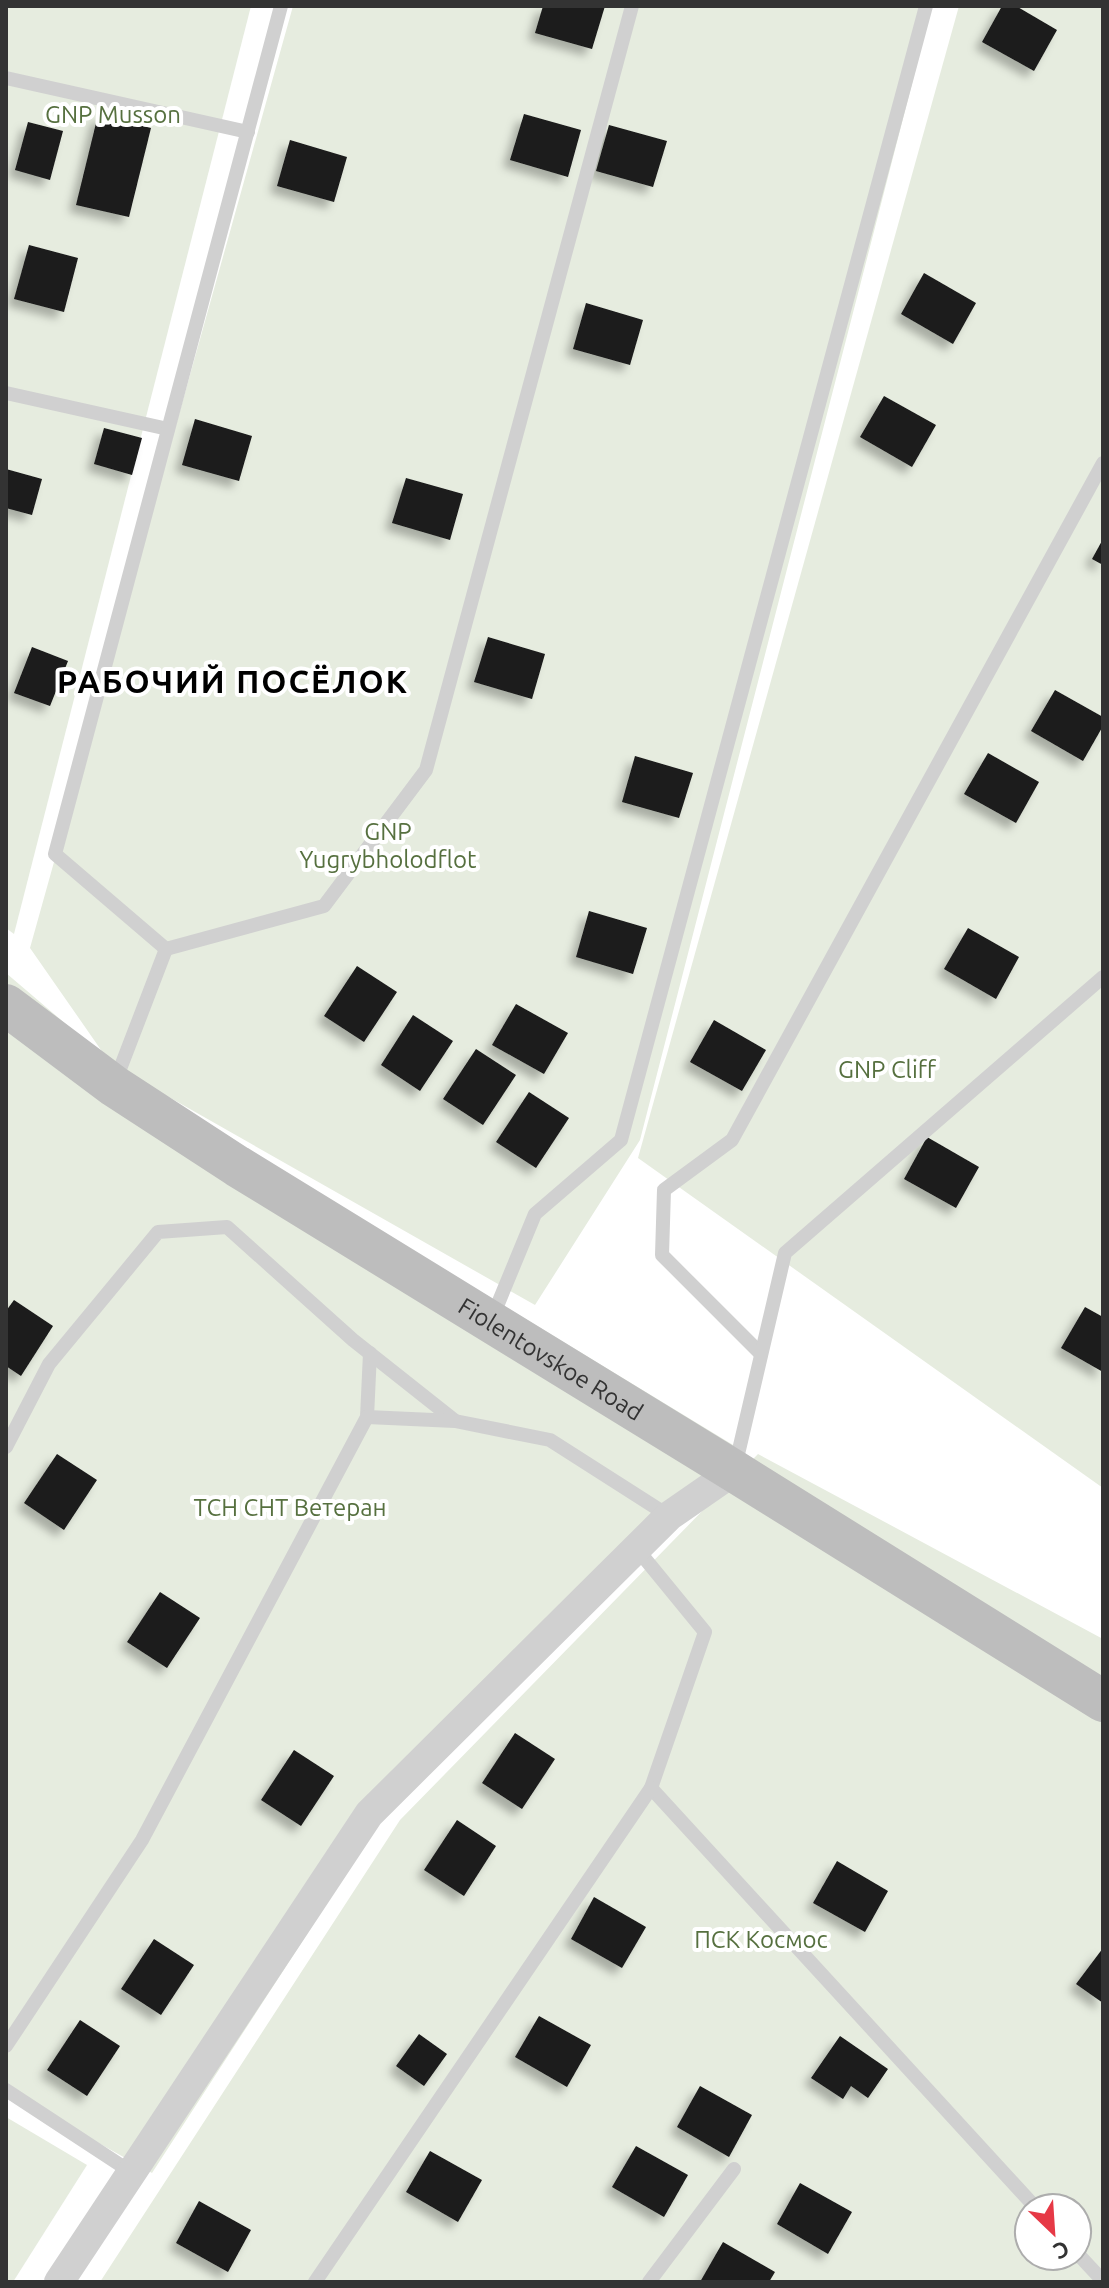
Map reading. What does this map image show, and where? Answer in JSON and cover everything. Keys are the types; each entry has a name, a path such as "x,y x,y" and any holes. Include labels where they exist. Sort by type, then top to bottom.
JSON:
{"main road":[{"name":"Fiolentovskoe Road","path":"6,1005 114,1086 237,1166 1103,1701"}],"street":[{"path":"59,2282 369,1814 669,1516 734,1471"}],"lane":[{"path":"166,949 55,854 281,6"},
{"path":"166,949 324,906 426,770 632,6"},
{"path":"495,1311 535,1214 621,1140 926,6"},
{"path":"6,78 248,132"},
{"path":"6,393 168,429"},
{"path":"761,1354 662,1255 664,1190 732,1140 1103,463"},
{"path":"114,1086 166,949"},
{"path":"734,1471 785,1253 1103,977"},
{"path":"6,1447 49,1364 158,1232 227,1227 370,1353 455,1421"},
{"path":"6,2046 142,1840 367,1417 370,1353"},
{"path":"367,1417 455,1421 550,1440 669,1516"},
{"path":"315,2282 651,1788 705,1632 637,1549"},
{"path":"651,1788 1021,2192"},
{"path":"6,2090 131,2172"},
{"path":"649,2282 734,2169"}],"green space":[{"name":"GNP Musson","path":"6,6 251,6 14,934 6,928"},
{"name":"GNP Yugrybholodflot","path":"293,6 932,6 640,1140 535,1305 116,1067 121,1073 743,1451 379,1823 152,2173 6,2091 6,973 108,1060 30,948"},
{"name":"GNP Cliff","path":"959,6 1103,6 1103,1488 638,1158"},
{"name":"ПСК Космос","path":"758,1454 1103,1639 1103,2282 100,2282 400,1820"},
{"path":"6,2117 87,2165 13,2282 6,2282"}],"building":[{"path":"543,6 605,6 592,49 535,33"},
{"path":"1002,6 1016,6 1057,30 1034,71 982,42"},
{"path":"524,114 581,130 568,177 510,160"},
{"path":"98,115 151,128 129,217 76,205"},
{"path":"28,122 63,131 50,180 15,170"},
{"path":"609,125 667,141 653,187 596,171"},
{"path":"290,140 347,157 334,202 277,186"},
{"path":"29,245 78,258 64,312 14,299"},
{"path":"924,273 976,303 953,344 901,314"},
{"path":"586,303 643,320 630,365 573,349"},
{"path":"884,396 936,425 912,467 860,437"},
{"path":"195,419 252,436 239,481 182,465"},
{"path":"104,428 142,438 132,475 94,464"},
{"path":"6,469 42,479 32,515 6,508"},
{"path":"406,478 463,494 450,540 392,523"},
{"path":"1103,539 1103,565 1092,559"},
{"path":"488,637 545,654 532,699 474,682"},
{"path":"32,647 68,661 50,706 14,693"},
{"path":"1055,690 1103,717 1103,726 1083,761 1031,731"},
{"path":"988,753 1039,782 1016,823 964,794"},
{"path":"635,756 693,773 679,818 622,802"},
{"path":"589,911 647,928 633,974 576,957"},
{"path":"968,928 1019,957 996,999 944,969"},
{"path":"357,966 397,992 364,1042 324,1016"},
{"path":"516,1004 568,1033 544,1074 492,1045"},
{"path":"413,1015 453,1041 420,1091 381,1065"},
{"path":"714,1020 766,1050 742,1091 690,1062"},
{"path":"476,1049 516,1075 483,1125 443,1099"},
{"path":"529,1092 569,1118 536,1168 496,1142"},
{"path":"927,1137 979,1167 956,1208 904,1179"},
{"path":"14,1300 53,1326 21,1376 6,1366 6,1311"},
{"path":"1085,1307 1103,1317 1103,1372 1061,1348"},
{"path":"57,1454 97,1480 64,1530 24,1503"},
{"path":"160,1592 200,1618 167,1668 127,1642"},
{"path":"515,1733 555,1759 522,1809 482,1783"},
{"path":"294,1750 334,1776 301,1826 261,1800"},
{"path":"457,1820 496,1846 464,1896 424,1870"},
{"path":"837,1861 888,1891 865,1932 813,1903"},
{"path":"594,1897 646,1927 622,1968 571,1939"},
{"path":"154,1939 194,1965 161,2015 121,1989"},
{"path":"1103,1948 1103,2003 1076,1984"},
{"path":"539,2016 591,2045 567,2087 515,2057"},
{"path":"80,2020 120,2046 87,2096 47,2070"},
{"path":"419,2034 447,2054 424,2086 396,2066"},
{"path":"840,2036 888,2069 868,2098 851,2086 843,2099 811,2078"},
{"path":"700,2086 752,2115 729,2157 677,2127"},
{"path":"636,2146 688,2175 664,2217 612,2187"},
{"path":"430,2151 482,2180 458,2222 406,2192"},
{"path":"800,2183 852,2212 828,2254 777,2224"},
{"path":"199,2201 251,2230 228,2272 176,2243"},
{"path":"723,2242 775,2272 769,2282 700,2282"}],"district":[{"name":"РАБОЧИЙ ПОСЁЛОК","path":"233,681"}],"park label":[{"name":"ТСН СНТ Ветеран","path":"290,1507"}]}
